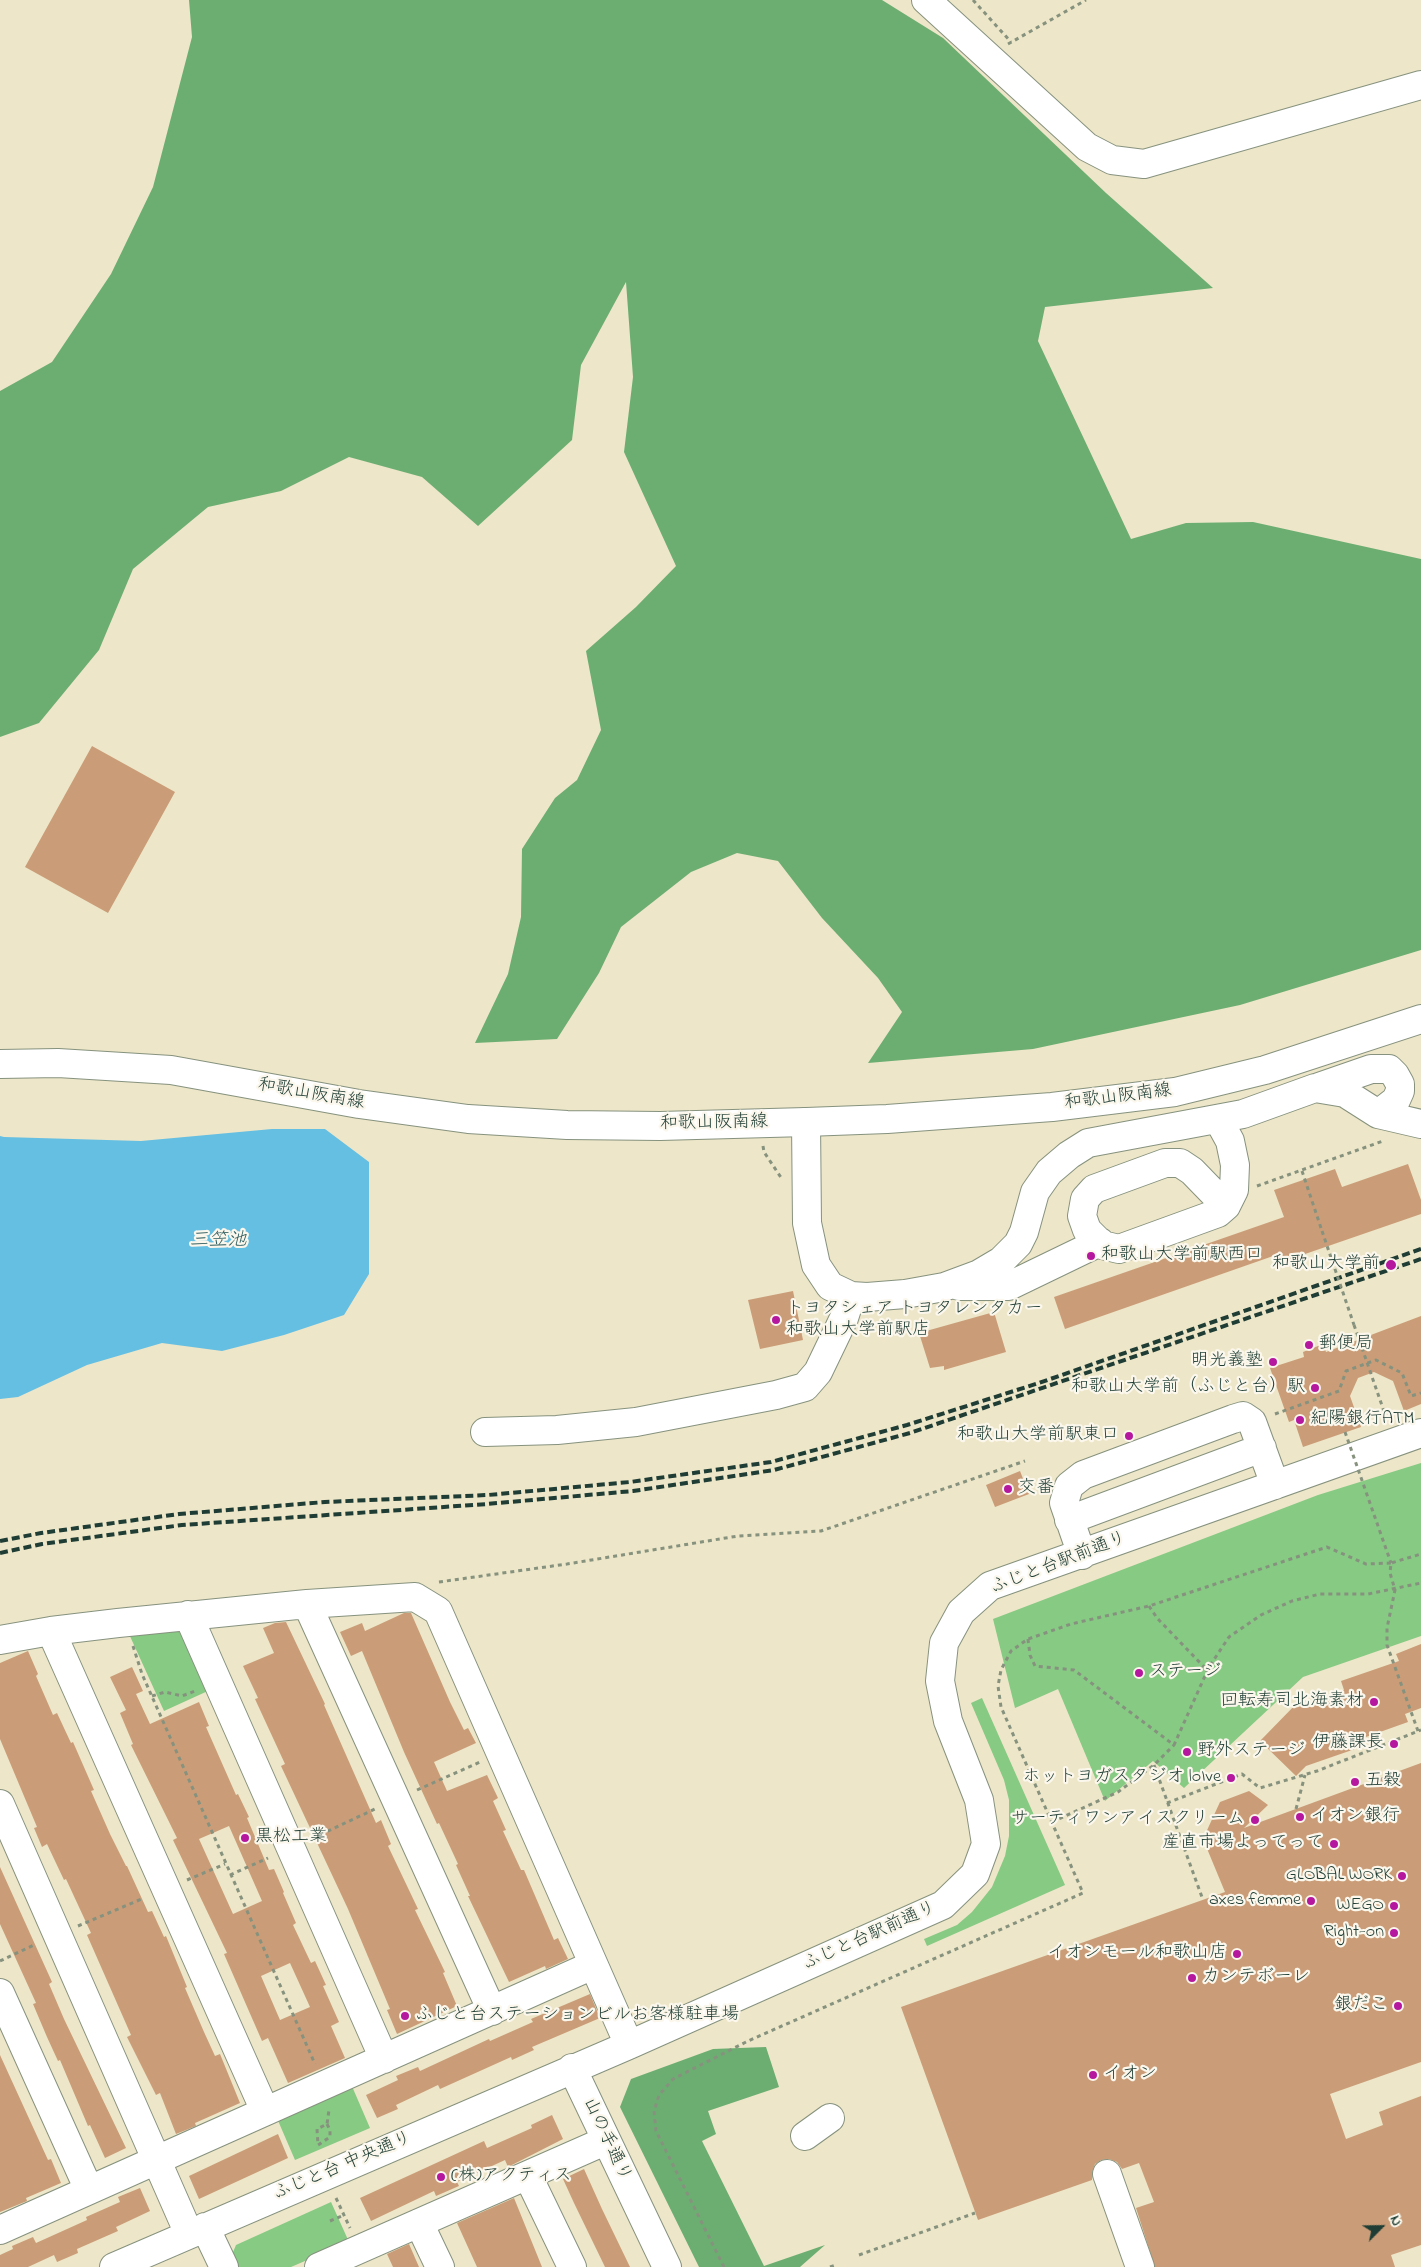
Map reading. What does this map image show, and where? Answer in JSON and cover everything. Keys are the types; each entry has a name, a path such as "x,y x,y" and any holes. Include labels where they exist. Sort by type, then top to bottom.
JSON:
{"street":[{"path":"926,0 1087,148 1112,160 1144,164 1421,85"},
{"name":"和歌山阪南線","path":"0,1064 58,1063 171,1070 359,1104 468,1119 567,1125 641,1126 806,1122 887,1119 1052,1107 1174,1092 1265,1070 1421,1019"},
{"path":"806,1122 807,1223 816,1265 830,1286 851,1296 867,1297 906,1294 944,1286 979,1274 1001,1261 1024,1232 1034,1192 1049,1172 1088,1143 1243,1114 1371,1068 1389,1069 1395,1074 1400,1084 1400,1091 1396,1100 1378,1114"},
{"path":"1315,1088 1345,1092 1378,1114 1421,1124"},
{"path":"1218,1119 1230,1141 1235,1165 1234,1190 1226,1206 1218,1213 1119,1249 1102,1245 1087,1230 1082,1216 1085,1199 1094,1188 1165,1163 1180,1163 1192,1170 1226,1206"},
{"path":"944,1286 1009,1286 1100,1242"},
{"path":"485,1432 557,1430 636,1422 776,1395 805,1387 818,1372 844,1318 851,1296"},
{"path":"1082,1555 1064,1503 1068,1486 1083,1475 1223,1422 1243,1416 1252,1422 1275,1485"},
{"name":"ふじと台駅前通り","path":"628,2045 943,1905 975,1874 986,1844 979,1800 948,1721 940,1681 944,1643 961,1612 990,1586 1082,1555 1421,1433"},
{"path":"1069,1520 1262,1448"},
{"path":"0,1640 51,1631 188,1614 308,1604 415,1597 438,1611 628,2045 572,2068"},
{"path":"308,1604 394,1800 492,2011"},
{"path":"188,1614 384,2059"},
{"path":"51,1631 265,2111"},
{"path":"0,1804 156,2161 197,2230 224,2267"},
{"path":"0,2230 593,1965"},
{"path":"0,1992 88,2190"},
{"name":"山の手通り","path":"572,2068 667,2267"},
{"name":"ふじと台 中央通り","path":"114,2267 572,2068"},
{"path":"805,2136 830,2118"},
{"path":"319,2267 528,2176 605,2140"},
{"path":"1107,2174 1140,2267"},
{"path":"528,2176 572,2267"},
{"path":"419,2223 440,2267"}],"path":[{"path":"973,0 1011,42"},
{"path":"988,56 1086,0"},
{"path":"1302,1171 1390,1428"},
{"path":"1276,1414 1339,1392 1346,1371 1376,1360 1402,1373 1411,1396 1421,1393"},
{"path":"1167,1803 1242,1774 1260,1788 1305,1775 1419,1730 1387,1646 1387,1628 1395,1590 1390,1573 1391,1562 1345,1432"},
{"path":"430,1582 567,1564 738,1536 821,1531 1026,1461"},
{"path":"1391,1562 1421,1554"},
{"path":"1052,1822 1118,1792 1154,1765 1174,1744 1208,1670 1230,1637 1260,1615 1292,1601 1320,1594 1368,1594 1395,1590 1421,1583"},
{"path":"1149,1606 1157,1618 1208,1670"},
{"path":"118,1623 125,1637 132,1644 152,1696 225,1864 330,2097 327,2124 330,2130 330,2137 318,2145 317,2129 327,2124"},
{"path":"1028,1639 1030,1655 1035,1666 1074,1670 1174,1744"},
{"path":"152,1696 165,1692 182,1696 197,1690"},
{"path":"230,1875 500,1753"},
{"path":"1154,1765 1203,1900"},
{"path":"1296,1809 1305,1775"},
{"path":"0,1961 56,1935 225,1864"},
{"path":"859,2256 975,2213"},
{"path":"330,2222 344,2215"},
{"path":"830,2267 836,2264"}],"green space":[{"path":"189,0 882,0 943,38 1106,193 1213,288 1045,307 1038,341 1131,539 1186,523 1253,522 1421,559 1421,950 1240,1005 1033,1049 868,1063 902,1012 878,978 822,918 778,861 737,853 691,872 621,927 599,973 557,1039 475,1043 508,974 521,917 522,849 555,798 577,780 601,730 586,651 636,607 676,566 624,452 633,377 626,282 581,365 572,440 478,526 422,477 349,457 281,491 208,507 133,569 99,650 39,723 0,737 0,391 52,362 111,274 153,187 192,37"},
{"path":"1421,1463 1421,1636 1303,1677 1184,1788 1153,1761 1105,1801 1058,1689 1015,1708 993,1619 1318,1495"},
{"path":"172,1627 186,1637 210,1690 164,1711 129,1634"},
{"path":"982,1698 1065,1885 927,1946 924,1939 957,1925 972,1912 992,1887 1005,1856 1009,1836 1009,1800 1004,1780 971,1703"},
{"path":"766,2047 779,2087 708,2111 716,2134 702,2141 764,2266 825,2245 800,2267 699,2267 620,2107 631,2079 713,2049"},
{"path":"351,2084 370,2128 295,2160 276,2116"},
{"path":"331,2202 349,2242 291,2267 235,2267 231,2257 236,2245"}],"water":[{"name":"三笠池","path":"272,1129 325,1129 369,1162 369,1274 344,1315 284,1335 222,1351 162,1343 87,1365 18,1397 0,1399 0,1136 141,1141"}],"building":[{"path":"92,746 175,792 108,913 25,867"},
{"path":"1408,1164 1421,1200 1421,1214 1279,1263 1276,1255 1065,1329 1054,1297 1284,1217 1274,1190 1335,1169 1342,1187"},
{"name":"トヨタシェア トヨタレンタカー 和歌山大学前駅店","path":"793,1291 803,1340 760,1349 748,1300"},
{"path":"994,1312 1006,1352 944,1370 944,1366 930,1368 919,1333"},
{"name":"和歌山大学前（ふじと台）駅","path":"1421,1316 1421,1404 1404,1411 1393,1381 1374,1372 1358,1378 1350,1396 1361,1427 1303,1447 1294,1420 1289,1422 1270,1368 1304,1357 1303,1352 1323,1344 1326,1352"},
{"name":"交番","path":"1020,1471 1029,1494 995,1507 986,1485"},
{"path":"404,1613 411,1613 464,1730 468,1728 476,1743 434,1762 447,1791 487,1775 498,1798 493,1801 506,1830 503,1831 521,1870 524,1870 554,1940 558,1938 568,1959 546,1969 545,1966 509,1982 468,1896 470,1896 456,1865 458,1864 439,1823 437,1824 404,1752 362,1651 351,1656 340,1632 362,1623 365,1631"},
{"path":"286,1622 325,1704 376,1823 381,1820 391,1844 388,1846 418,1909 415,1910 445,1972 443,1973 457,2006 397,2034 387,2010 390,2009 348,1909 281,1766 285,1764 255,1699 258,1698 243,1666 274,1653 263,1628 275,1623"},
{"path":"1421,1644 1421,1708 1405,1714 1408,1722 1352,1742 1355,1749 1306,1766 1296,1776 1260,1741 1298,1702 1301,1705 1344,1690 1341,1681 1399,1661 1396,1654"},
{"path":"28,1651 38,1674 36,1676 53,1715 57,1713 71,1743 73,1742 94,1790 91,1791 110,1834 148,1912 152,1911 164,1937 166,1936 204,2032 215,2056 220,2054 240,2103 195,2123 196,2126 176,2134 160,2093 156,2095 127,2037 131,2035 87,1935 91,1933 66,1879 64,1880 47,1844 42,1847 34,1828 37,1827 0,1739 0,1663"},
{"path":"132,1667 143,1691 136,1694 150,1724 199,1702 209,1726 206,1727 236,1795 238,1794 249,1817 247,1818 269,1870 274,1869 284,1892 296,1923 293,1925 311,1963 315,1961 326,1985 323,1986 339,2022 331,2026 345,2058 288,2083 268,2038 262,2041 224,1954 227,1953 173,1840 177,1838 131,1745 133,1744 120,1713 126,1710 110,1677","holes":["229,1826 262,1901 233,1914 199,1839","290,1963 310,2007 280,2020 261,1976"]},
{"name":"イオンモール和歌山店","path":"1421,1763 1421,2062 1330,2094 1346,2139 1383,2125 1379,2112 1421,2096 1421,2245 1391,2255 1395,2267 1155,2267 1136,2208 1154,2202 1139,2163 1122,2169 1117,2162 1109,2159 1101,2160 1095,2164 1092,2180 978,2220 901,2007 1225,1892 1203,1839 1220,1802 1249,1791 1268,1805 1244,1828"},
{"path":"0,1867 52,1982 49,1984 64,2019 126,2148 105,2158 90,2125 88,2126 60,2060 58,2061 47,2037 33,2004 36,2003 0,1924"},
{"path":"590,1994 600,2018 532,2047 534,2050 512,2060 511,2057 440,2089 438,2085 396,2105 398,2109 377,2118 366,2095 398,2080 396,2076 418,2067 420,2071 489,2039 490,2041 533,2022 531,2019"},
{"path":"0,2055 48,2160 51,2159 61,2183 26,2198 27,2201 0,2212"},
{"path":"552,2115 563,2139 508,2167 505,2160 457,2182 459,2186 436,2196 434,2191 371,2221 360,2198 484,2141 487,2148 532,2128 531,2125"},
{"path":"278,2134 288,2158 199,2199 189,2176"},
{"path":"584,2169 630,2267 605,2267 574,2203 563,2179"},
{"path":"140,2188 150,2211 116,2227 118,2231 77,2249 78,2253 57,2262 54,2255 28,2267 0,2267 0,2255 13,2249 12,2246 33,2237 36,2243 87,2220 86,2217 120,2202 118,2197"},
{"path":"514,2198 542,2267 477,2267 457,2223"},
{"path":"409,2244 419,2267 393,2267 387,2254"}],"railway":[{"path":"0,1541 41,1533 179,1514 325,1502 488,1495 630,1482 771,1462 907,1425 1039,1383 1421,1249"},
{"path":"0,1553 42,1544 182,1525 487,1504 633,1491 774,1470 910,1433 1421,1259"}],"place":[{"name":"和歌山大学前駅西口","path":"1091,1256"},
{"name":"和歌山大学前","path":"1391,1265"},
{"name":"トヨタシェア トヨタレンタカー 和歌山大学前駅店","path":"776,1320"},
{"name":"郵便局","path":"1309,1345"},
{"name":"明光義塾","path":"1273,1362"},
{"name":"和歌山大学前（ふじと台）駅","path":"1315,1388"},
{"name":"紀陽銀行ATM","path":"1300,1420"},
{"name":"和歌山大学前駅東口","path":"1129,1436"},
{"name":"交番","path":"1008,1489"},
{"name":"ステージ","path":"1139,1673"},
{"name":"回転寿司北海素材","path":"1374,1702"},
{"name":"伊藤課長","path":"1394,1744"},
{"name":"野外ステージ","path":"1187,1752"},
{"name":"ホットヨガスタジオ loIve","path":"1231,1778"},
{"name":"五穀","path":"1355,1782"},
{"name":"イオン銀行","path":"1300,1817"},
{"name":"サーティワンアイスクリーム","path":"1255,1820"},
{"name":"黒松工業","path":"245,1838"},
{"name":"産直市場よってって","path":"1334,1844"},
{"name":"GLOBAL WORK","path":"1402,1876"},
{"name":"axes femme","path":"1311,1901"},
{"name":"WEGO","path":"1394,1906"},
{"name":"Right-on","path":"1394,1933"},
{"name":"イオンモール和歌山店","path":"1237,1954"},
{"name":"カンテボーレ","path":"1192,1978"},
{"name":"銀だこ","path":"1398,2006"},
{"name":"ふじと台ステーションビルお客様駐車場","path":"405,2016"},
{"name":"イオン","path":"1093,2075"},
{"name":"(株)アクティス","path":"441,2177"}]}
